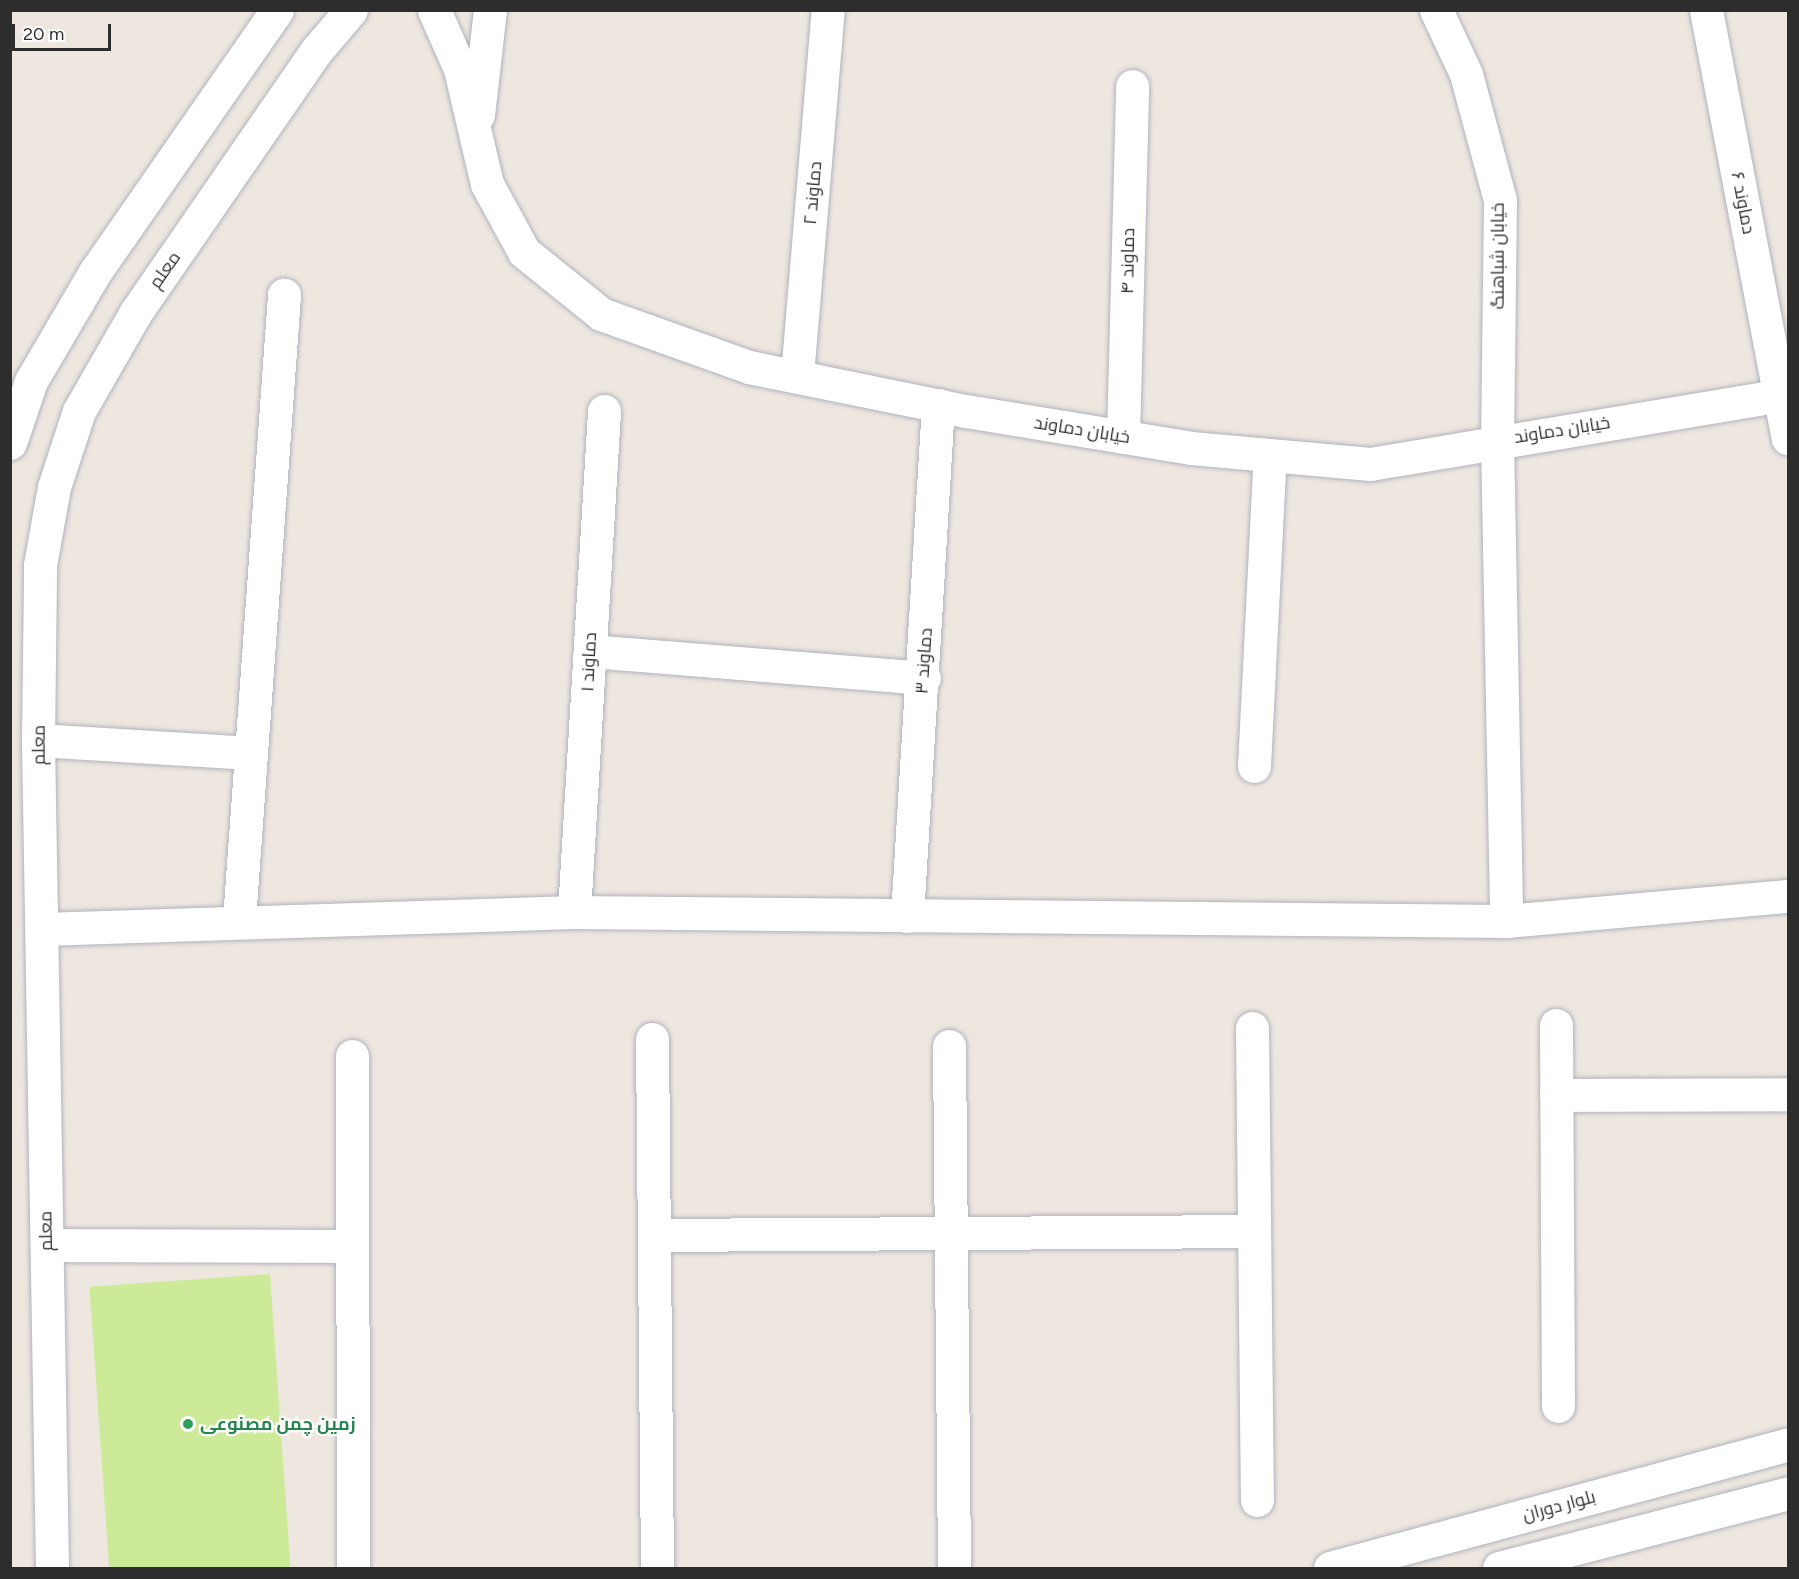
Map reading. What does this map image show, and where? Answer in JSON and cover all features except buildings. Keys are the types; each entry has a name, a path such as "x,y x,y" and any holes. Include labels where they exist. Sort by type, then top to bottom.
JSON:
{"street":[{"path":"10,443 31,381 94,272 277,10"},
{"name":"معلم","path":"52,1569 38,740 40,565 54,487 79,411 136,312 317,50 351,10"},
{"name":"خیابان دماوند","path":"434,10 460,69 475,143 487,184 524,252 601,314 749,367 938,405 1123,437 1270,455 1370,464 1497,440 1784,395"},
{"path":"475,143 490,10"},
{"name":"دماوند ۲","path":"797,376 828,10"},
{"name":"خیابان شباهنگ","path":"1436,10 1466,74 1500,200 1497,440 1506,921"},
{"name":"دماوند ۶","path":"1706,10 1784,395 1788,438"},
{"name":"دماوند ۴","path":"1123,437 1132,86"},
{"path":"239,920 284,295"},
{"name":"دماوند ۳","path":"907,916 924,678 938,405"},
{"name":"دماوند ۱","path":"574,912 604,411"},
{"path":"1254,766 1270,455"},
{"path":"590,651 924,678"},
{"path":"38,740 251,753"},
{"path":"42,929 239,920 574,912 1506,921 1788,896"},
{"path":"1556,1025 1558,1406"},
{"path":"1252,1028 1257,1500"},
{"path":"652,1039 657,1569"},
{"path":"949,1046 954,1569"},
{"path":"352,1056 353,1569"},
{"path":"1556,1095 1788,1094"},
{"path":"654,1235 1254,1232"},
{"path":"47,1245 352,1245"},
{"name":"بلوار دوران","path":"1330,1569 1387,1561 1788,1444"},
{"path":"1499,1569 1788,1493"}],"green space":[{"name":"زمین چمن مصنوعی","path":"270,1274 291,1568 109,1568 89,1287"}],"place":[{"name":"زمین چمن مصنوعی","path":"188,1424"}]}
